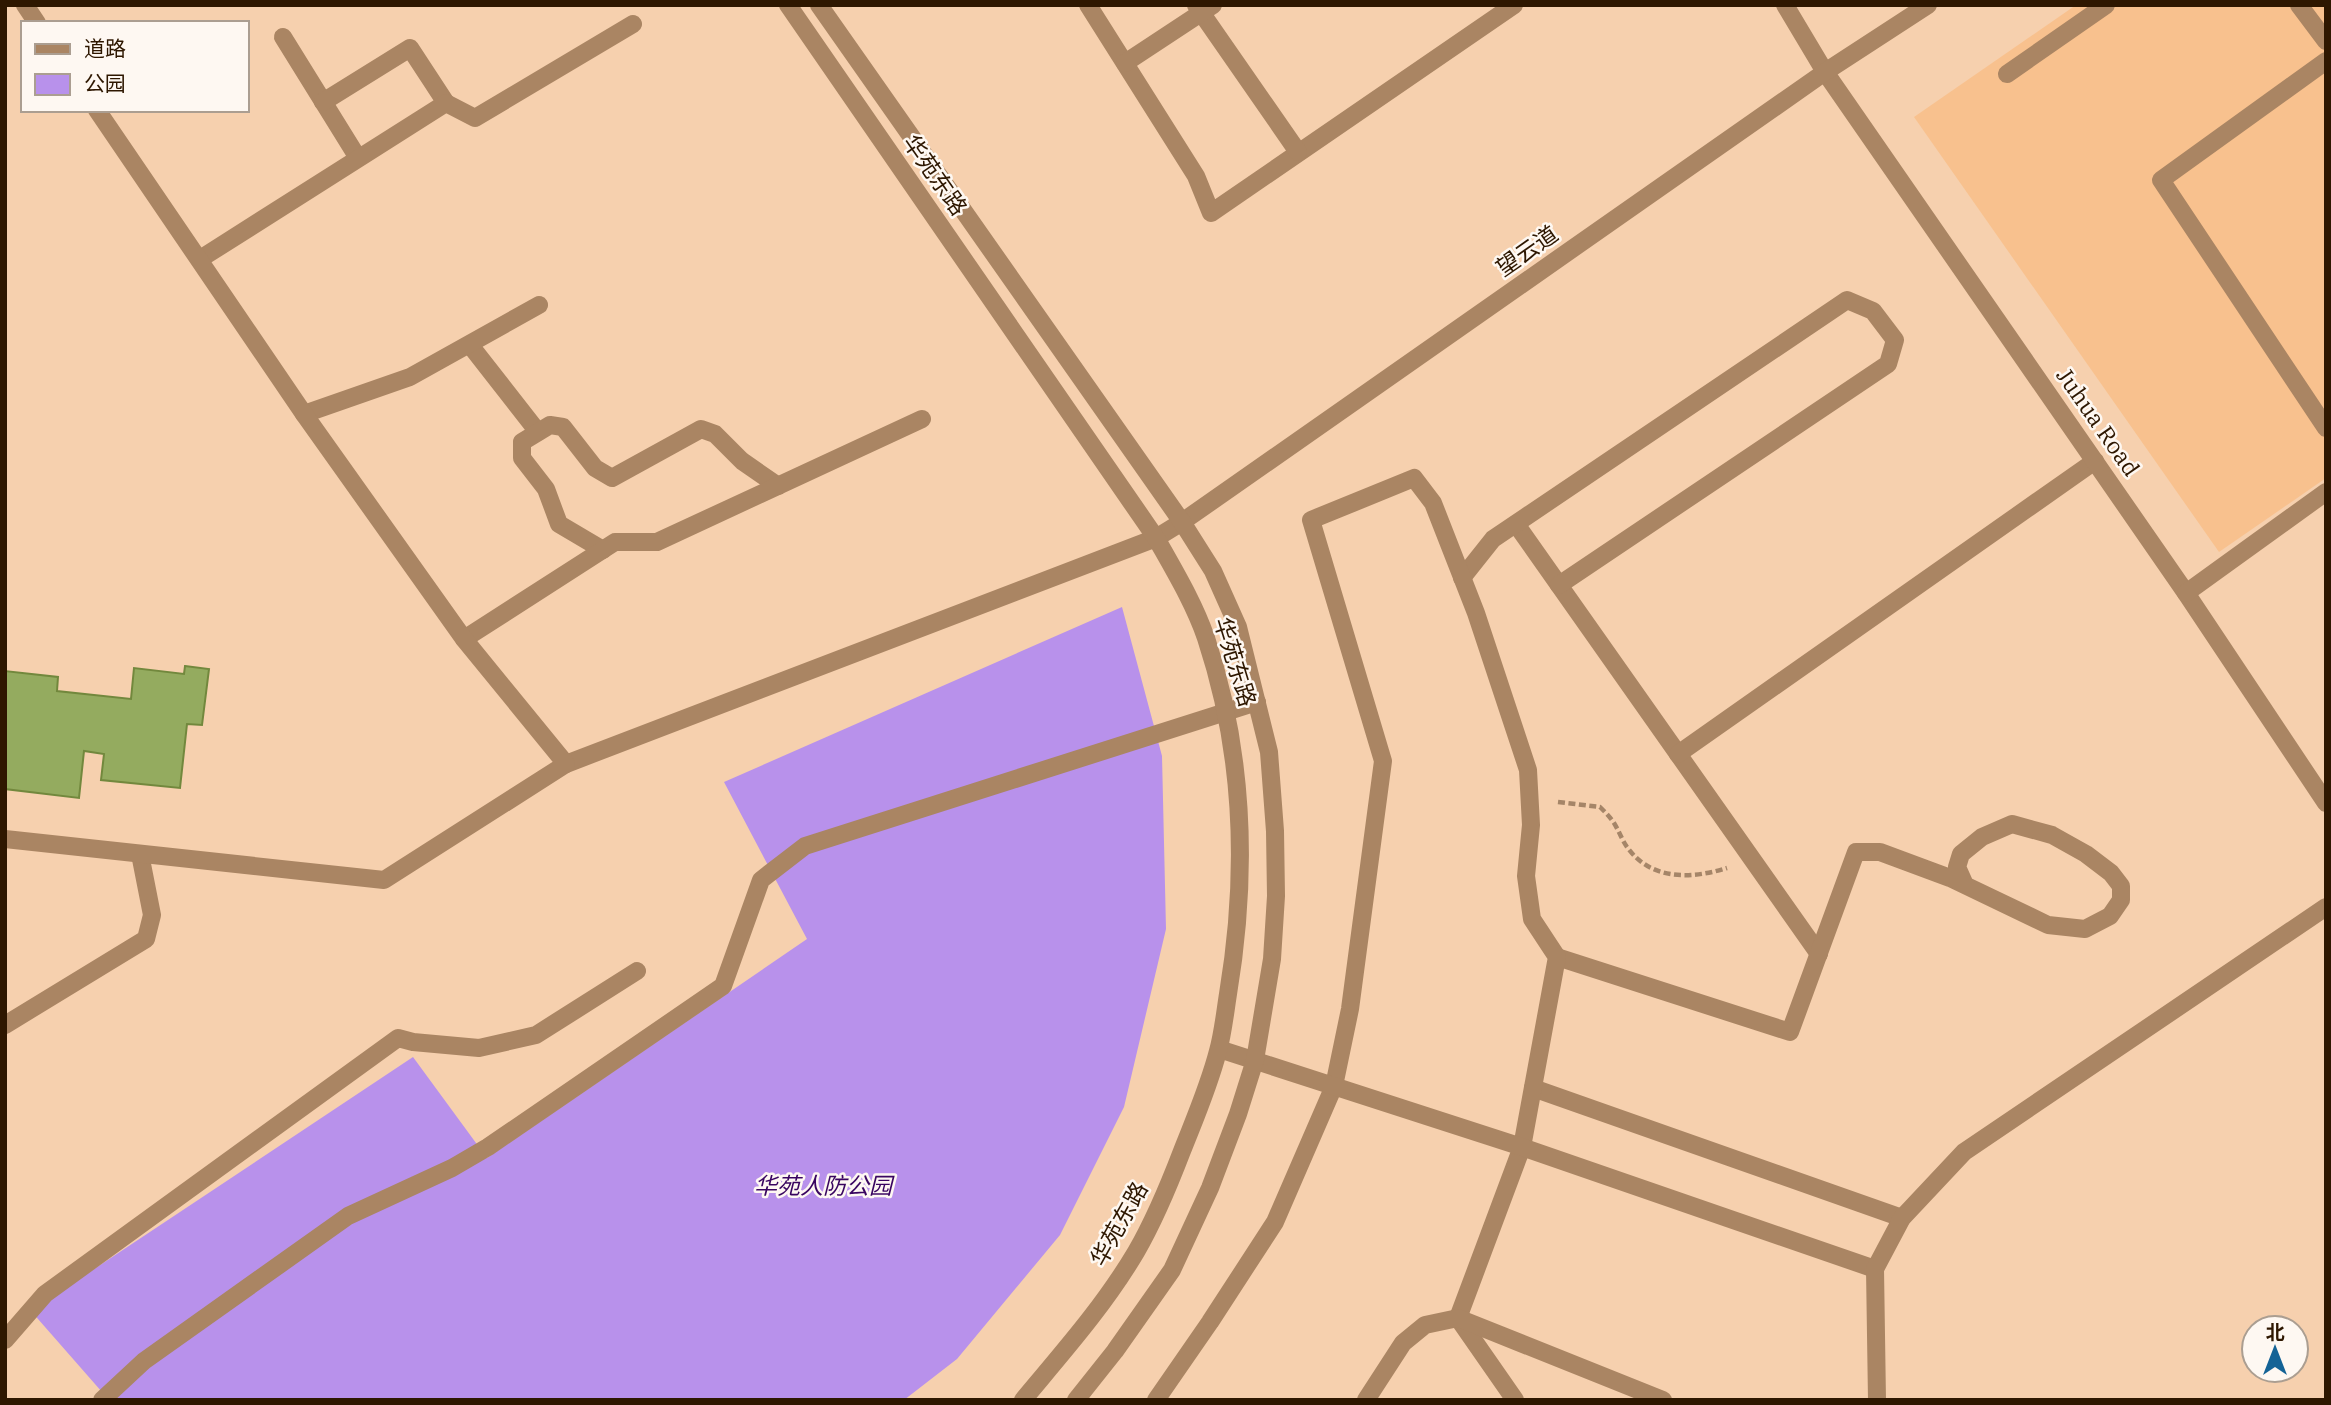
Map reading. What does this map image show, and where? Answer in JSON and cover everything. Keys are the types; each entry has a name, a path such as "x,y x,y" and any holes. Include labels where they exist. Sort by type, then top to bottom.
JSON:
{"street":[{"path":"25,5 36,21"},
{"name":"华苑东路","path":"788,5 1156,538 1184,588 1205,635 1226,710 1237,783 1241,858 1239,915 1219,1049 1203,1100 1172,1178 1136,1252 1092,1317 1023,1400"},
{"name":"华苑东路","path":"819,5 1182,522 1213,571 1238,627 1269,752 1275,831 1276,896 1272,959 1255,1060 1210,1188 1172,1270 1115,1351 1076,1400"},
{"path":"1088,5 1196,176 1211,213 1514,5"},
{"name":"Juhua Road","path":"1785,5 1825,72 2186,593 2326,803"},
{"name":"望云道","path":"5,839 384,880 566,764 1156,538 1825,72 1928,5"},
{"path":"2300,5 2326,41"},
{"path":"2007,74 2098,7"},
{"path":"1125,63 1204,8 1298,152"},
{"path":"323,102 410,48 446,103 475,118 633,24"},
{"path":"283,37 358,158"},
{"path":"2326,61 2161,180 2326,428"},
{"path":"200,260 446,103"},
{"path":"98,112 304,414 464,639 566,764"},
{"path":"1462,578 1493,539 1847,300 1873,311 1895,340 1888,365 1559,584"},
{"path":"304,414 410,377 539,305"},
{"path":"470,345 538,432"},
{"path":"464,639 615,542 657,542 922,419"},
{"path":"603,550 559,524 546,489 522,458 522,442 550,425 563,427 595,468 612,478 701,429 715,434 742,461 778,486"},
{"path":"1678,754 2095,461"},
{"path":"1156,1400 1275,1222 1334,1086 1350,1009 1384,761 1311,520 1414,478 1433,503 1476,614 1528,770 1531,825 1526,876 1532,919 1557,957 1790,1032 1856,852 1880,852 1965,885 2048,925 2085,929 2110,916 2121,900 2121,886 2111,873 2086,854 2052,835 2012,824 1982,837 1961,854 1957,867 1965,885"},
{"path":"2186,593 2326,492"},
{"path":"1516,524 1819,954"},
{"path":"102,1400 144,1361 348,1216 452,1168 488,1147 723,986 761,880 805,846 1257,702"},
{"path":"5,1025 146,939 152,915 140,854"},
{"path":"1877,1400 1875,1269 1902,1219 1964,1152 2326,907"},
{"path":"1458,1318 1522,1147 1557,957"},
{"path":"5,1340 45,1294 398,1038 413,1042 479,1048 537,1035 638,971"},
{"path":"1219,1049 1522,1147 1875,1269"},
{"path":"1533,1088 1902,1219"},
{"path":"1458,1318 1515,1400"},
{"path":"1366,1400 1403,1343 1425,1325 1458,1318 1663,1400"}],"path":[{"path":"1530,799 1600,807 1614,824 1628,849 1644,864 1670,876 1704,876 1753,860"}],"shaded area":[{"path":"2076,5 2326,5 2326,478 2219,552 1914,117"}],"green space":[{"name":"华苑人防公园","path":"1122,607 1162,756 1166,929 1124,1107 1060,1235 957,1359 904,1400 109,1400 31,1311 413,1057 487,1158 807,939 724,782"}],"building":[{"path":"185,666 209,669 202,725 187,724 180,788 101,780 104,754 84,751 79,798 5,789 5,671 58,677 57,691 131,699 134,668 184,674"}]}
